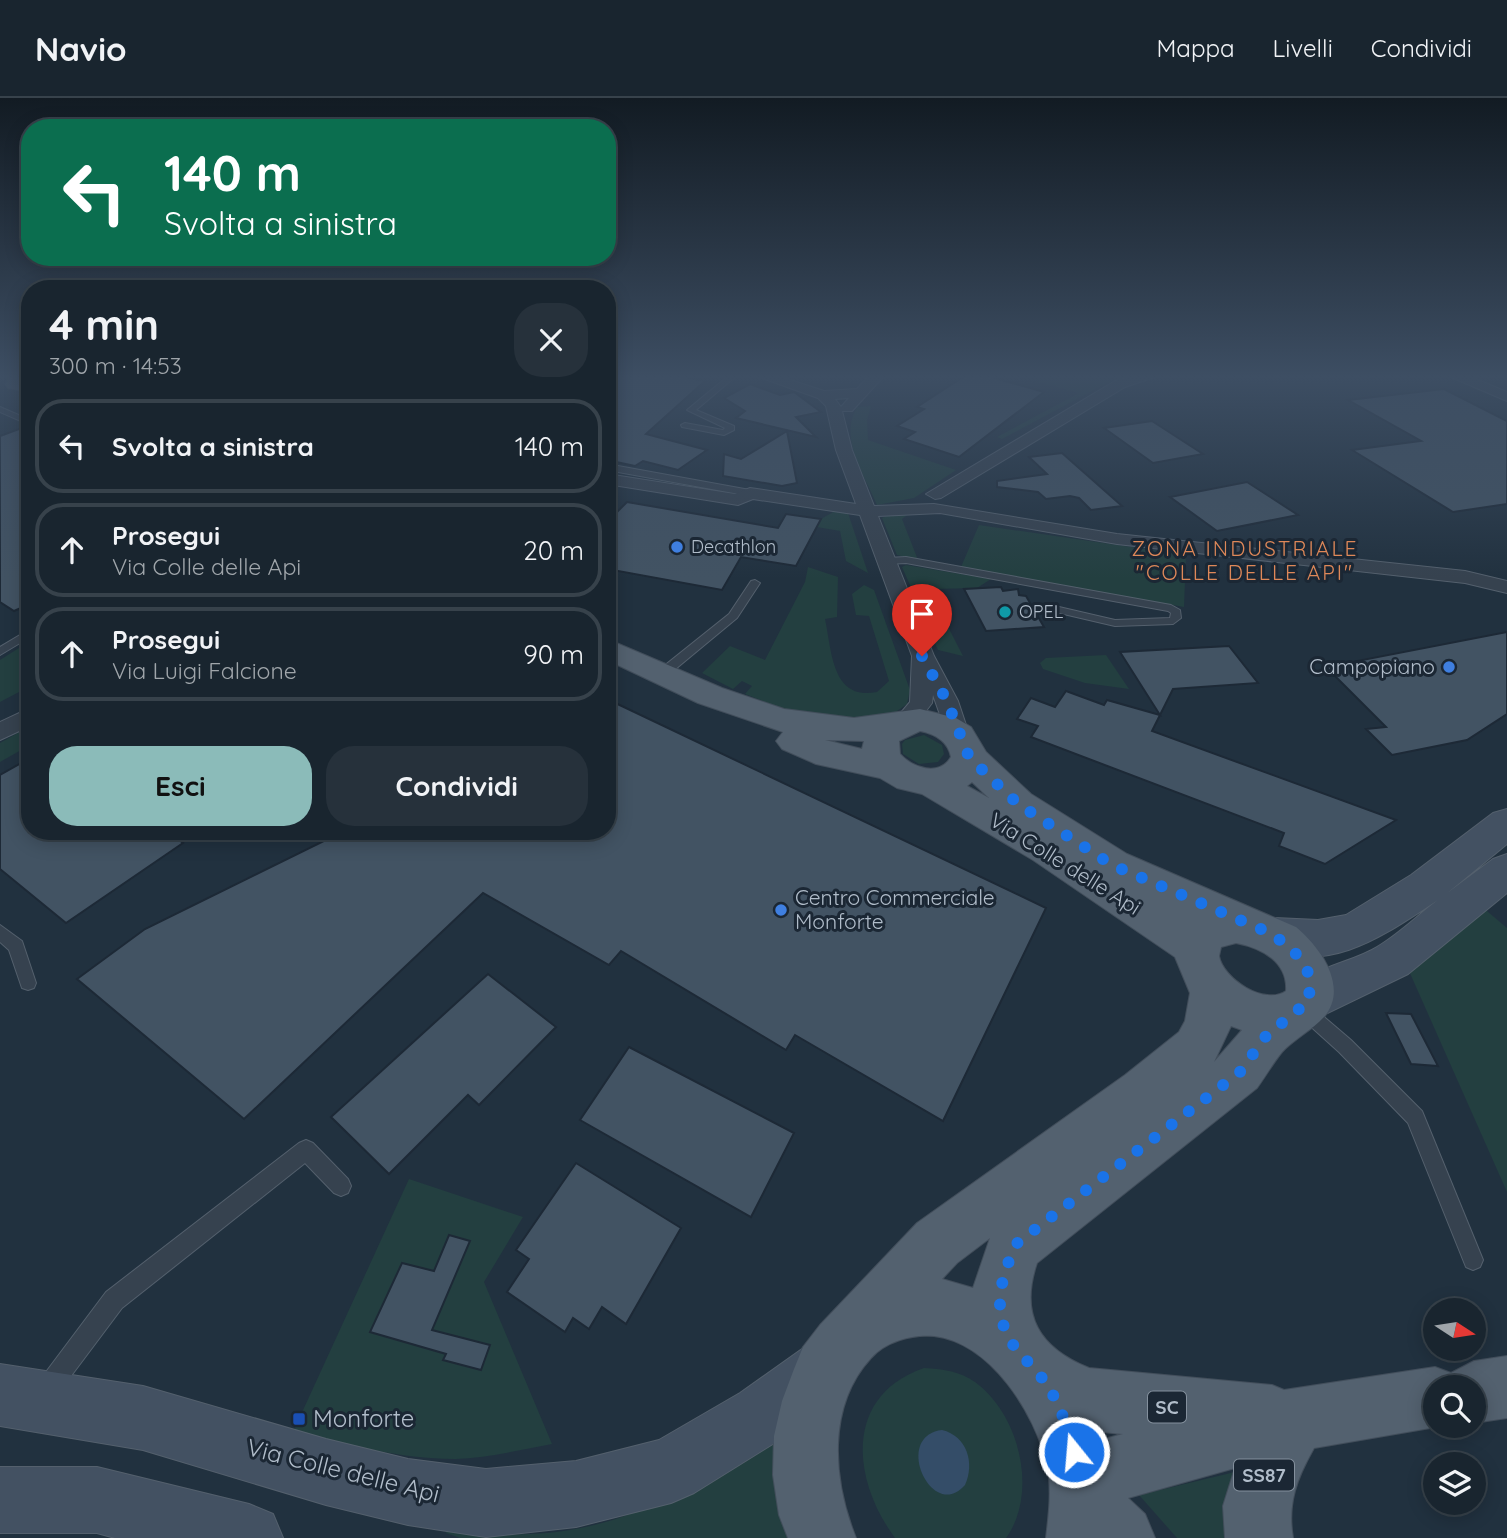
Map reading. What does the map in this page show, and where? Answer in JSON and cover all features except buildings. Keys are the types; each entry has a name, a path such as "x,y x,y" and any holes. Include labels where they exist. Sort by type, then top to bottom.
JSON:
{"main road":[{"path":"616,652 745,711 813,729 860,732 899,724 933,722 963,745 957,775 930,782 915,781 888,767 829,755 775,733 745,711"},
{"path":"888,767 880,757 878,745 883,735 899,724"},
{"name":"Via Colle delle Api","path":"963,745 1018,804 1112,865 1260,931"},
{"name":"Via Colle delle Api","path":"930,782 1047,849 1205,968"},
{"path":"822,1538 813,1515 806,1475 806,1436 813,1401 843,1349 937,1243 1143,1093 1196,1048 1208,1026 1202,936 1213,928 1228,924 1318,938 1355,932 1426,887 1507,823"},
{"path":"1091,1514 1068,1426 1001,1318 1001,1278 1016,1244 1240,1072 1266,1036 1301,1008 1354,976 1392,961 1496,884"},
{"path":"1205,968 1231,1003 1252,1013 1274,1017 1301,1008 1312,985 1306,967 1293,950 1260,931"},
{"path":"843,1349 895,1310 934,1307 974,1318 1028,1362"},
{"name":"Via Colle delle Api","path":"18,1399 143,1418 326,1472 408,1492 486,1503 576,1494 671,1470 762,1415 843,1349"},
{"name":"SC","path":"1028,1362 1089,1399 1295,1419 1423,1400"},
{"path":"1486,1390 1507,1387"},
{"name":"SC","path":"1091,1514 1295,1419"},
{"name":"SS87","path":"1259,1538 1256,1525 1262,1477 1295,1419"},
{"path":"0,1500 97,1500 249,1538"}],"street":[{"path":"843,444 922,656 947,701 963,745"},
{"path":"616,481 738,500 750,493 868,511 946,499 1029,444"},
{"path":"946,499 1020,523 1117,539 1465,577 1507,587"},
{"path":"899,724 921,703 922,656"},
{"path":"0,732 21,721"}],"lane":[{"path":"616,469 750,493"},
{"path":"887,561 905,560 1171,608 1176,612 1176,618 1173,621 1115,623 1059,610"},
{"path":"663,673 733,617 755,583"},
{"path":"0,652 21,638"},
{"path":"0,932 16,946 28,983"},
{"path":"1301,1008 1345,1046 1415,1117 1474,1260"},
{"path":"18,1399 114,1300 306,1150 341,1186"}],"green space":[{"path":"852,444 880,444 956,470 914,498 877,505 855,457"},
{"path":"835,511 848,513 868,573 846,561 840,531 817,527 821,519"},
{"path":"891,514 907,515 902,519 918,560 897,555 882,518"},
{"path":"979,525 1186,555 1184,607 961,567"},
{"path":"906,565 991,579 977,588 933,589 940,608 930,609 918,603 902,567"},
{"path":"808,567 838,577 837,617 825,619 830,646 843,682 862,693 877,692 889,681 869,616 856,615 852,594 864,585 874,590 910,690 907,704 883,721 800,716 745,694 752,686 742,681 733,689 702,673 730,646 765,660 805,582"},
{"path":"942,615 963,656 938,650 925,622 928,617"},
{"path":"21,647 21,692 0,702 0,660"},
{"path":"1106,655 1129,689 1085,683 1043,669 1040,663 1046,658"},
{"path":"21,731 21,750 0,762 0,743"},
{"path":"924,735 942,745 944,754 938,762 919,764 903,754 902,744 905,740"},
{"path":"1481,906 1507,928 1507,1192 1409,971"},
{"path":"409,1179 523,1217 484,1282 552,1444 455,1459 373,1450 293,1432"},
{"path":"924,1368 950,1371 975,1382 1003,1413 1013,1433 1022,1477 1021,1499 1016,1519 1006,1538 895,1538 881,1515 870,1491 864,1466 863,1442 868,1419 879,1398 898,1381"},
{"path":"794,1419 803,1538 460,1538 446,1533 450,1523 508,1534 549,1533 625,1516 695,1484"},
{"path":"1239,1471 1238,1538 1177,1538 1139,1495"}],"water":[{"path":"942,1430 958,1438 969,1460 965,1485 952,1494 940,1493 930,1486 922,1474 919,1460 920,1446 927,1436"}],"place":[{"name":"Decathlon","path":"677,547"},
{"name":"OPEL","path":"1005,612"},
{"name":"Campopiano","path":"1449,667"},
{"name":"Centro Commerciale Monforte","path":"781,910"},
{"name":"Monforte","path":"299,1419"}],"district":[{"name":"ZONA INDUSTRIALE \"COLLE DELLE API\"","path":"1245,561"}],"route":[{"path":"922,656 947,701 957,734 966,745 969,757 1018,804 1112,865 1275,936 1300,958 1312,985 1309,1001 1303,1009 1292,1014 1266,1036 1240,1072 1016,1244 1001,1278 1001,1318 1013,1344 1044,1380 1068,1426 1074,1452"}]}
